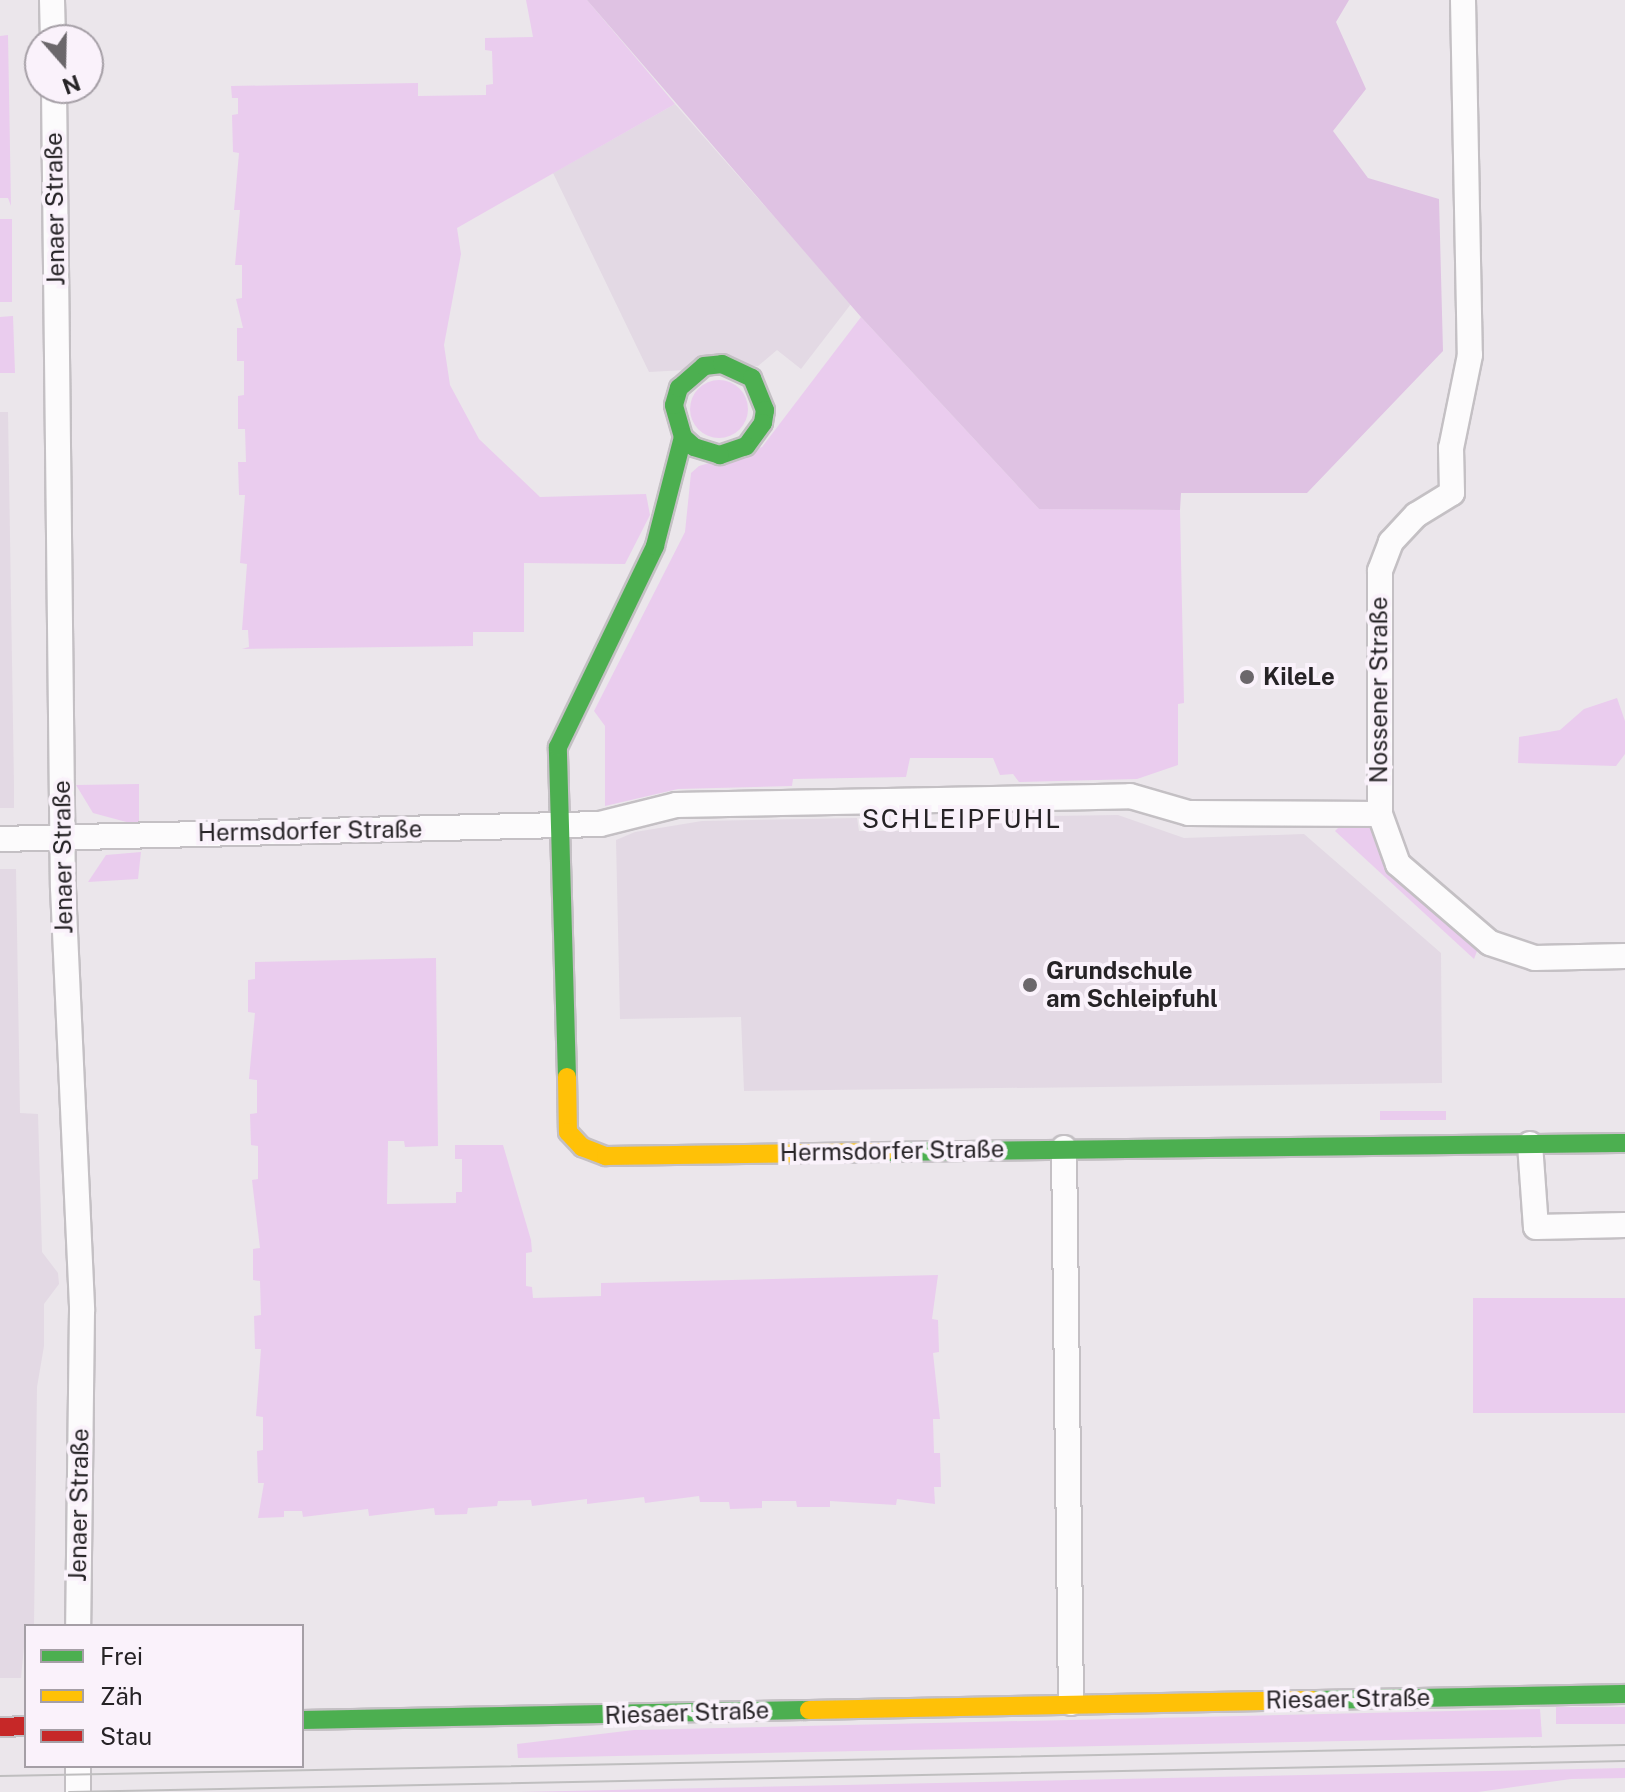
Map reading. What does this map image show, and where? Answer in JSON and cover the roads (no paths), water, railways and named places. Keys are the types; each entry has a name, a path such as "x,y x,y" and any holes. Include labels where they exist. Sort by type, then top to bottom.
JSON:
{"street":[{"path":"52,0 53,24"},
{"name":"Nossener Straße","path":"1463,0 1470,355 1451,448 1452,493 1407,524 1391,542 1380,571 1380,814 1398,864 1490,943 1535,958 1625,956"},
{"name":"Jenaer Straße","path":"54,104 62,838 82,1311 78,1624"},
{"name":"Hermsdorfer Straße","path":"683,437 706,453 720,455 746,446 763,423 765,410 752,378 722,364 690,375 674,405 683,437 650,558 558,747 568,1132 582,1147 606,1156 1625,1143"},
{"name":"Hermsdorfer Straße","path":"0,839 559,826 600,824 676,805 1114,796 1189,813 1380,814"},
{"path":"1530,1144 1536,1227 1625,1225"},
{"path":"1064,1148 1071,1703"},
{"name":"Riesaer Straße","path":"304,1720 1625,1694"},
{"path":"0,1727 24,1726"},
{"path":"78,1768 78,1792"}],"tram line":[{"path":"0,1776 1625,1745"},
{"path":"69,1792 1625,1761"}],"place":[{"name":"KileLe","path":"1247,677"},
{"name":"Grundschule am Schleipfuhl","path":"1030,985"}],"district":[{"name":"SCHLEIPFUHL","path":"962,819"}]}
